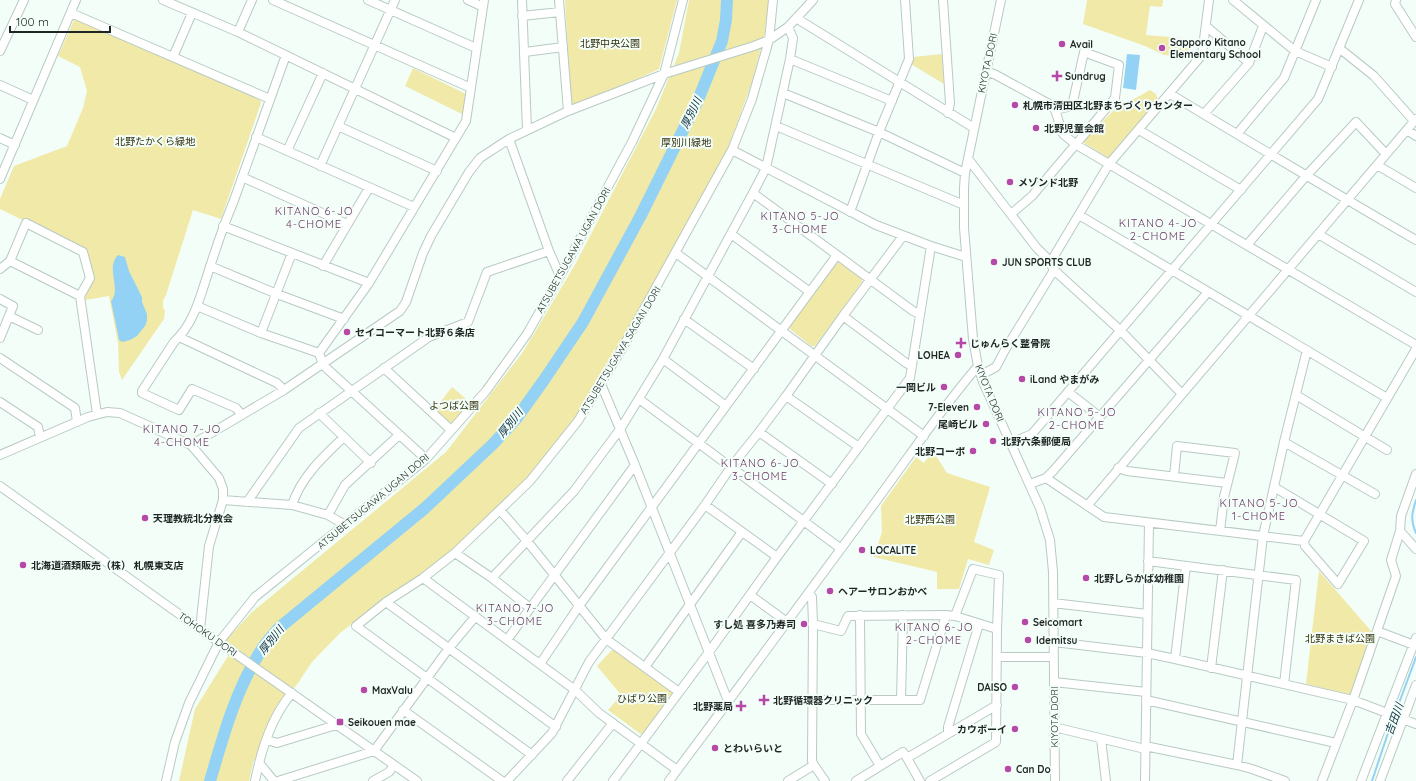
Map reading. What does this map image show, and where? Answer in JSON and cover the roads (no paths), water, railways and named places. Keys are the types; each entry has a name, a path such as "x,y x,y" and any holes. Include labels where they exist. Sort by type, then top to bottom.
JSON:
{"street":[{"path":"0,51 24,0"},
{"path":"0,179 76,0"},
{"path":"163,0 238,32 456,138"},
{"path":"238,32 252,0"},
{"path":"273,0 471,88"},
{"path":"368,0 476,48"},
{"path":"320,166 395,0"},
{"path":"319,354 369,283 466,121 484,3 468,0"},
{"path":"522,0 527,130"},
{"path":"558,0 568,111"},
{"name":"ATSUBETSUGAWA UGAN DORI","path":"166,781 175,742 189,703 219,642 255,597 426,459 486,391 527,334 632,142 664,74 683,0"},
{"name":"ATSUBETSUGAWA SAGAN DORI","path":"427,678 356,626 386,602 423,578 455,553 530,481 578,421 624,347 732,150 752,99 769,40 772,0"},
{"path":"192,445 323,365 400,311 406,302 423,253 431,236 469,172 480,158 509,139 568,111 664,74 746,49 769,40 788,27 813,0"},
{"path":"850,212 879,132 909,59 905,0"},
{"path":"943,0 950,103 948,113"},
{"name":"KIYOTA DORI","path":"1001,0 974,128 969,160 965,173 964,204 966,257 973,339 978,366 1040,508 1050,540 1053,572 1055,781"},
{"path":"981,375 996,367 1079,215 1109,164 1202,55 1209,0"},
{"path":"1233,0 1295,51 1332,67"},
{"path":"1237,134 1284,78 1316,0"},
{"path":"1011,443 1032,434 1121,332 1318,99 1359,0"},
{"path":"1396,0 1395,4 1416,37"},
{"path":"522,16 560,12"},
{"path":"71,13 270,99"},
{"path":"173,57 192,13"},
{"path":"796,18 974,128"},
{"path":"1206,26 1249,63"},
{"path":"1204,114 1249,63 1263,26"},
{"path":"492,578 574,491 621,428 663,360 708,277 766,168 790,59 793,38 788,27"},
{"path":"524,52 563,47"},
{"path":"1088,506 1118,468 1415,120 1374,76 1340,48"},
{"path":"1011,214 1032,196 1115,98 1118,65 1084,52 1072,106 1055,110"},
{"path":"242,415 236,408 192,389 179,410 142,393 142,391 174,342 188,324 197,306 223,226 286,55"},
{"path":"790,59 892,101"},
{"path":"986,71 1051,105 1055,110 1063,134 1075,144 1416,345"},
{"path":"287,151 323,73"},
{"path":"0,85 33,100"},
{"path":"783,92 879,132 965,173"},
{"path":"1170,94 1416,240"},
{"path":"1247,245 1306,176 1356,122 1386,154"},
{"path":"338,126 437,171"},
{"path":"776,126 964,204"},
{"path":"1139,130 1241,190"},
{"path":"1407,130 1416,136"},
{"path":"256,137 414,207"},
{"path":"0,138 15,145"},
{"path":"509,139 548,250 560,276"},
{"path":"732,150 876,225 931,246 966,257"},
{"path":"969,160 1036,247 1048,258 1052,266 1121,332 1182,394"},
{"path":"1377,165 1416,188"},
{"path":"242,177 347,224"},
{"path":"323,266 369,188"},
{"path":"753,193 837,256 913,311 920,314"},
{"path":"1079,215 1387,398"},
{"path":"0,269 10,261 26,223 83,252 90,278 80,296 97,414"},
{"path":"223,226 369,283"},
{"path":"731,234 810,292"},
{"path":"1318,234 1416,292"},
{"path":"507,781 556,727 589,662 705,505 731,467 786,396 870,279 903,236"},
{"path":"613,781 910,378 931,246"},
{"path":"247,502 299,428 429,337 468,322 487,272 548,250"},
{"path":"261,333 292,253"},
{"path":"676,253 924,436"},
{"path":"540,664 579,606 837,256"},
{"path":"10,261 80,296"},
{"path":"210,266 277,294 344,318"},
{"path":"1030,484 1046,478 1208,292"},
{"path":"0,299 13,306 0,338"},
{"path":"197,306 261,333 319,354"},
{"path":"9,316 38,330"},
{"path":"843,316 912,366"},
{"path":"684,319 754,369"},
{"path":"179,337 277,383 284,390"},
{"path":"1274,487 1319,515 1364,541 1338,584 1305,546 1304,541 1319,515 1342,475 1416,349"},
{"path":"1237,765 1263,536 1284,442 1307,350"},
{"path":"319,354 323,365 426,459"},
{"path":"0,358 75,408 77,422"},
{"path":"663,360 726,406"},
{"path":"669,781 840,548 978,366"},
{"path":"384,368 451,430"},
{"path":"601,384 621,428 728,701"},
{"path":"1068,392 1100,417"},
{"path":"1296,395 1387,450"},
{"path":"786,396 859,447"},
{"path":"639,399 840,548"},
{"path":"0,402 38,427 40,437"},
{"path":"0,455 97,414 108,412 120,413 192,445 219,478 223,490 223,500 209,546 200,629"},
{"path":"319,413 371,463"},
{"path":"759,432 832,484"},
{"path":"328,515 345,485 371,463 399,435"},
{"path":"292,505 296,494 317,462 344,437"},
{"path":"1284,442 1375,494"},
{"path":"1174,476 1178,446 1235,453 1227,483 1220,531"},
{"path":"507,640 635,465"},
{"path":"1118,468 1127,471 1227,483"},
{"path":"1322,781 1353,700 1396,576 1391,560 1400,530 1401,516 1416,474"},
{"path":"1046,478 1104,517 1304,541"},
{"name":"TOHOKU DORI","path":"0,486 200,629 417,781"},
{"path":"223,500 292,505 328,515 345,524"},
{"path":"705,505 777,557"},
{"path":"500,510 606,639 679,692"},
{"path":"1145,781 1149,523"},
{"path":"1400,530 1416,549"},
{"path":"645,667 742,532"},
{"path":"455,553 492,578 530,608"},
{"path":"1148,561 1296,580 1284,684"},
{"path":"1175,659 1186,566"},
{"path":"930,781 996,742 999,575 973,568 955,616"},
{"path":"1211,668 1223,570"},
{"path":"423,578 575,690 599,713 677,770"},
{"path":"809,592 812,597 813,624 812,761 825,781"},
{"path":"750,595 787,622"},
{"path":"386,602 556,727"},
{"path":"1053,603 1147,614"},
{"path":"860,615 860,734 880,766"},
{"path":"902,700 903,615"},
{"path":"813,624 841,631 848,616 946,615 955,616 997,629"},
{"path":"812,700 920,700 946,615"},
{"path":"278,781 374,751 449,648 475,617"},
{"path":"948,734 948,727 979,624"},
{"path":"1361,781 1415,641 1377,631"},
{"path":"1054,642 1175,659 1353,700 1416,724"},
{"path":"997,657 1054,657"},
{"path":"427,678 532,755"},
{"path":"1054,682 1146,696 1242,722 1336,743"},
{"path":"1380,781 1416,685"},
{"path":"255,781 259,763 276,717 286,699 292,693"},
{"path":"907,758 997,704"},
{"path":"403,710 502,781"},
{"path":"567,781 613,723"},
{"path":"267,740 277,743 336,725"},
{"path":"1054,727 1101,739 1237,765 1268,778 1285,781"},
{"path":"1101,739 1106,781"},
{"path":"856,781 903,752 920,781"},
{"path":"259,763 274,781"},
{"path":"373,781 389,772 394,765"},
{"path":"788,781 814,766"}],"water":[{"path":"1127,54 1140,55 1136,90 1123,88"},
{"path":"118,255 125,257 129,271 142,297 142,302 147,314 145,326 137,336 122,342 119,340 111,301 115,291 113,266 114,260"}],"waterway":[{"name":"厚別川","path":"210,781 225,731 243,683 266,643 279,628 425,508 493,444 516,419 583,322 640,217 698,100 722,41 726,20 727,0"},
{"name":"吉田川","path":"1416,500 1412,516 1416,533"},
{"name":"吉田川","path":"1395,714 1416,657"},
{"name":"吉田川","path":"1372,781 1393,718"}],"place":[{"name":"Avail","path":"1062,44"},
{"name":"Sapporo Kitano Elementary School","path":"1162,48"},
{"name":"Sundrug","path":"1057,76"},
{"name":"札幌市清田区北野まちづくりセンター","path":"1015,105"},
{"name":"北野児童会館","path":"1036,128"},
{"name":"メゾンド北野","path":"1010,182"},
{"name":"JUN SPORTS CLUB","path":"994,262"},
{"name":"セイコーマート北野６条店","path":"347,332"},
{"name":"じゅんらく整骨院","path":"961,343"},
{"name":"LOHEA","path":"958,355"},
{"name":"iLand やまがみ","path":"1022,379"},
{"name":"一岡ビル","path":"944,387"},
{"name":"7-Eleven","path":"977,407"},
{"name":"尾崎ビル","path":"986,424"},
{"name":"北野六条郵便局","path":"993,441"},
{"name":"北野コーポ","path":"973,451"},
{"name":"天理教統北分教会","path":"145,518"},
{"name":"LOCALITE","path":"862,550"},
{"name":"北海道酒類販売（株） 札幌東支店","path":"23,565"},
{"name":"北野しらかば幼稚園","path":"1086,578"},
{"name":"ヘアーサロンおかべ","path":"830,591"},
{"name":"Seicomart","path":"1025,622"},
{"name":"すし処 喜多乃寿司","path":"804,624"},
{"name":"Idemitsu","path":"1028,640"},
{"name":"DAISO","path":"1015,687"},
{"name":"MaxValu","path":"364,690"},
{"name":"北野循環器クリニック","path":"764,700"},
{"name":"北野薬局","path":"741,706"},
{"name":"Seikouen mae","path":"340,722"},
{"name":"カウボーイ","path":"1015,729"},
{"name":"とわいらいと","path":"715,748"},
{"name":"Can Do","path":"1008,769"}],"district":[{"name":"KITANO 6-JO 4-CHOME","path":"314,217"},
{"name":"KITANO 5-JO 3-CHOME","path":"800,222"},
{"name":"KITANO 4-JO 2-CHOME","path":"1158,229"},
{"name":"KITANO 5-JO 2-CHOME","path":"1077,418"},
{"name":"KITANO 7-JO 4-CHOME","path":"182,435"},
{"name":"KITANO 6-JO 3-CHOME","path":"760,469"},
{"name":"KITANO 5-JO 1-CHOME","path":"1259,509"},
{"name":"KITANO 7-JO 3-CHOME","path":"515,614"},
{"name":"KITANO 6-JO 2-CHOME","path":"934,633"}],"park label":[{"name":"北野中央公園","path":"610,43"},
{"name":"北野たかくら緑地","path":"155,141"},
{"name":"厚別川緑地","path":"686,142"},
{"name":"よつば公園","path":"454,405"},
{"name":"北野西公園","path":"930,519"},
{"name":"北野まきば公園","path":"1340,638"},
{"name":"ひばり公園","path":"642,698"}]}
